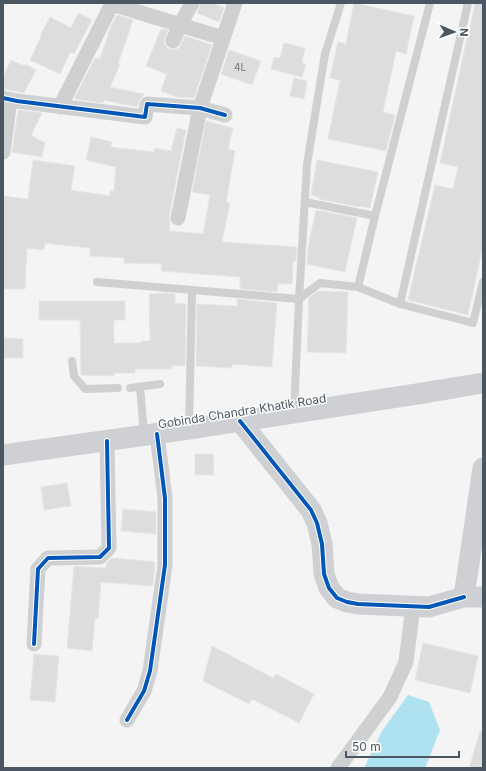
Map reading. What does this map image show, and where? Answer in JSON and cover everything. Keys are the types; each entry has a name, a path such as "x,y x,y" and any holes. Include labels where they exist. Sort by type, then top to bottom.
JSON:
{"main road":[{"name":"Gobinda Chandra Khatik Road","path":"3,455 189,429 483,383"},
{"path":"240,421 311,510 317,523 322,544 324,574 329,588 337,598 346,602 358,604 429,607 474,597 483,468"}],"street":[{"path":"173,41 192,3"},
{"path":"178,218 200,108 235,3"},
{"path":"60,107 111,4 223,38"},
{"path":"3,152 7,99 145,117 147,104 200,108 225,115"},
{"path":"127,720 144,691 150,671 165,565 165,498 151,434"},
{"path":"34,644 38,569 48,558 100,557 109,548 107,441"},
{"path":"338,768 390,697 406,662 413,606"}],"lane":[{"path":"294,413 307,164 325,54 341,3"},
{"path":"358,287 430,3"},
{"path":"400,304 468,3"},
{"path":"305,202 375,216"},
{"path":"97,282 299,299 320,283 358,287 400,304 473,323 483,282"},
{"path":"189,429 192,290"},
{"path":"72,361 74,376 85,389 118,388"},
{"path":"130,388 160,384"},
{"path":"140,387 151,434"}],"water":[{"path":"408,695 429,702 440,730 425,768 364,768 382,731"}],"building":[{"path":"201,3 212,3 224,8 219,22 197,13"},
{"path":"354,3 414,16 406,54 396,51 383,112 395,115 386,151 328,139 340,80 330,78 338,42 346,44"},
{"path":"475,3 483,3 483,246 468,315 408,300 435,185 453,189 458,167 440,163"},
{"path":"78,13 92,20 74,54 70,52 60,74 30,60 50,17 71,28"},
{"path":"117,15 133,20 118,64 120,65 110,87 144,94 143,96 137,107 104,100 103,103 74,99 95,58 100,59 111,26"},
{"path":"161,29 168,30 164,42 166,47 170,49 174,50 179,48 185,36 212,45 194,98 177,97 161,91 167,74 146,66"},
{"path":"284,43 305,48 302,63 306,64 302,77 271,69 274,57 280,58"},
{"path":"229,50 261,61 252,85 221,74"},
{"path":"11,60 24,66 25,64 36,70 24,93 3,89 3,77"},
{"path":"294,78 307,81 304,99 290,96"},
{"path":"18,110 42,113 31,135 45,142 42,157 12,152"},
{"path":"206,121 233,128 228,149 235,151 226,202 230,203 222,242 297,247 296,261 293,261 292,284 278,284 277,292 240,289 240,277 161,271 162,264 124,263 124,258 90,256 90,248 45,243 44,250 27,248 25,289 3,289 3,196 28,199 33,160 75,166 71,190 110,196 110,191 114,191 116,167 86,160 91,137 112,142 110,147 154,152 154,148 171,151 177,128 186,130 169,216 169,231 203,234 210,195 192,192"},
{"path":"317,160 378,172 370,208 319,199 319,197 311,195"},
{"path":"316,210 357,218 345,272 307,264 308,248"},
{"path":"318,291 348,292 346,353 307,352 309,298"},
{"path":"149,294 175,294 175,303 186,304 185,366 172,365 172,369 135,369 135,373 114,373 114,376 81,375 80,320 39,320 39,301 125,301 125,320 114,320 114,343 141,343 141,341 150,341"},
{"path":"237,299 277,303 272,367 232,364 232,368 196,366 197,304 237,306"},
{"path":"3,338 23,339 23,358 3,358"},
{"path":"195,454 213,454 214,475 195,475"},
{"path":"67,483 71,506 44,510 41,487"},
{"path":"123,509 156,512 156,534 121,531"},
{"path":"112,558 155,562 153,586 101,582 98,619 95,619 92,651 67,648 74,566 106,568 107,563"},
{"path":"423,643 478,656 470,693 415,680"},
{"path":"212,646 273,678 276,674 314,694 299,723 252,699 249,704 203,681"},
{"path":"34,654 59,656 55,702 30,700"},
{"path":"480,731 483,732 483,768 469,768"}],"cycle path":[{"path":"3,98 145,117 147,104 200,108 225,115"},
{"path":"240,421 311,510 317,523 322,544 324,574 329,588 337,598 358,604 429,607 464,597"},
{"path":"127,720 144,691 150,671 165,565 165,498 157,434"},
{"path":"34,644 38,569 48,558 100,557 109,548 107,441"}]}
